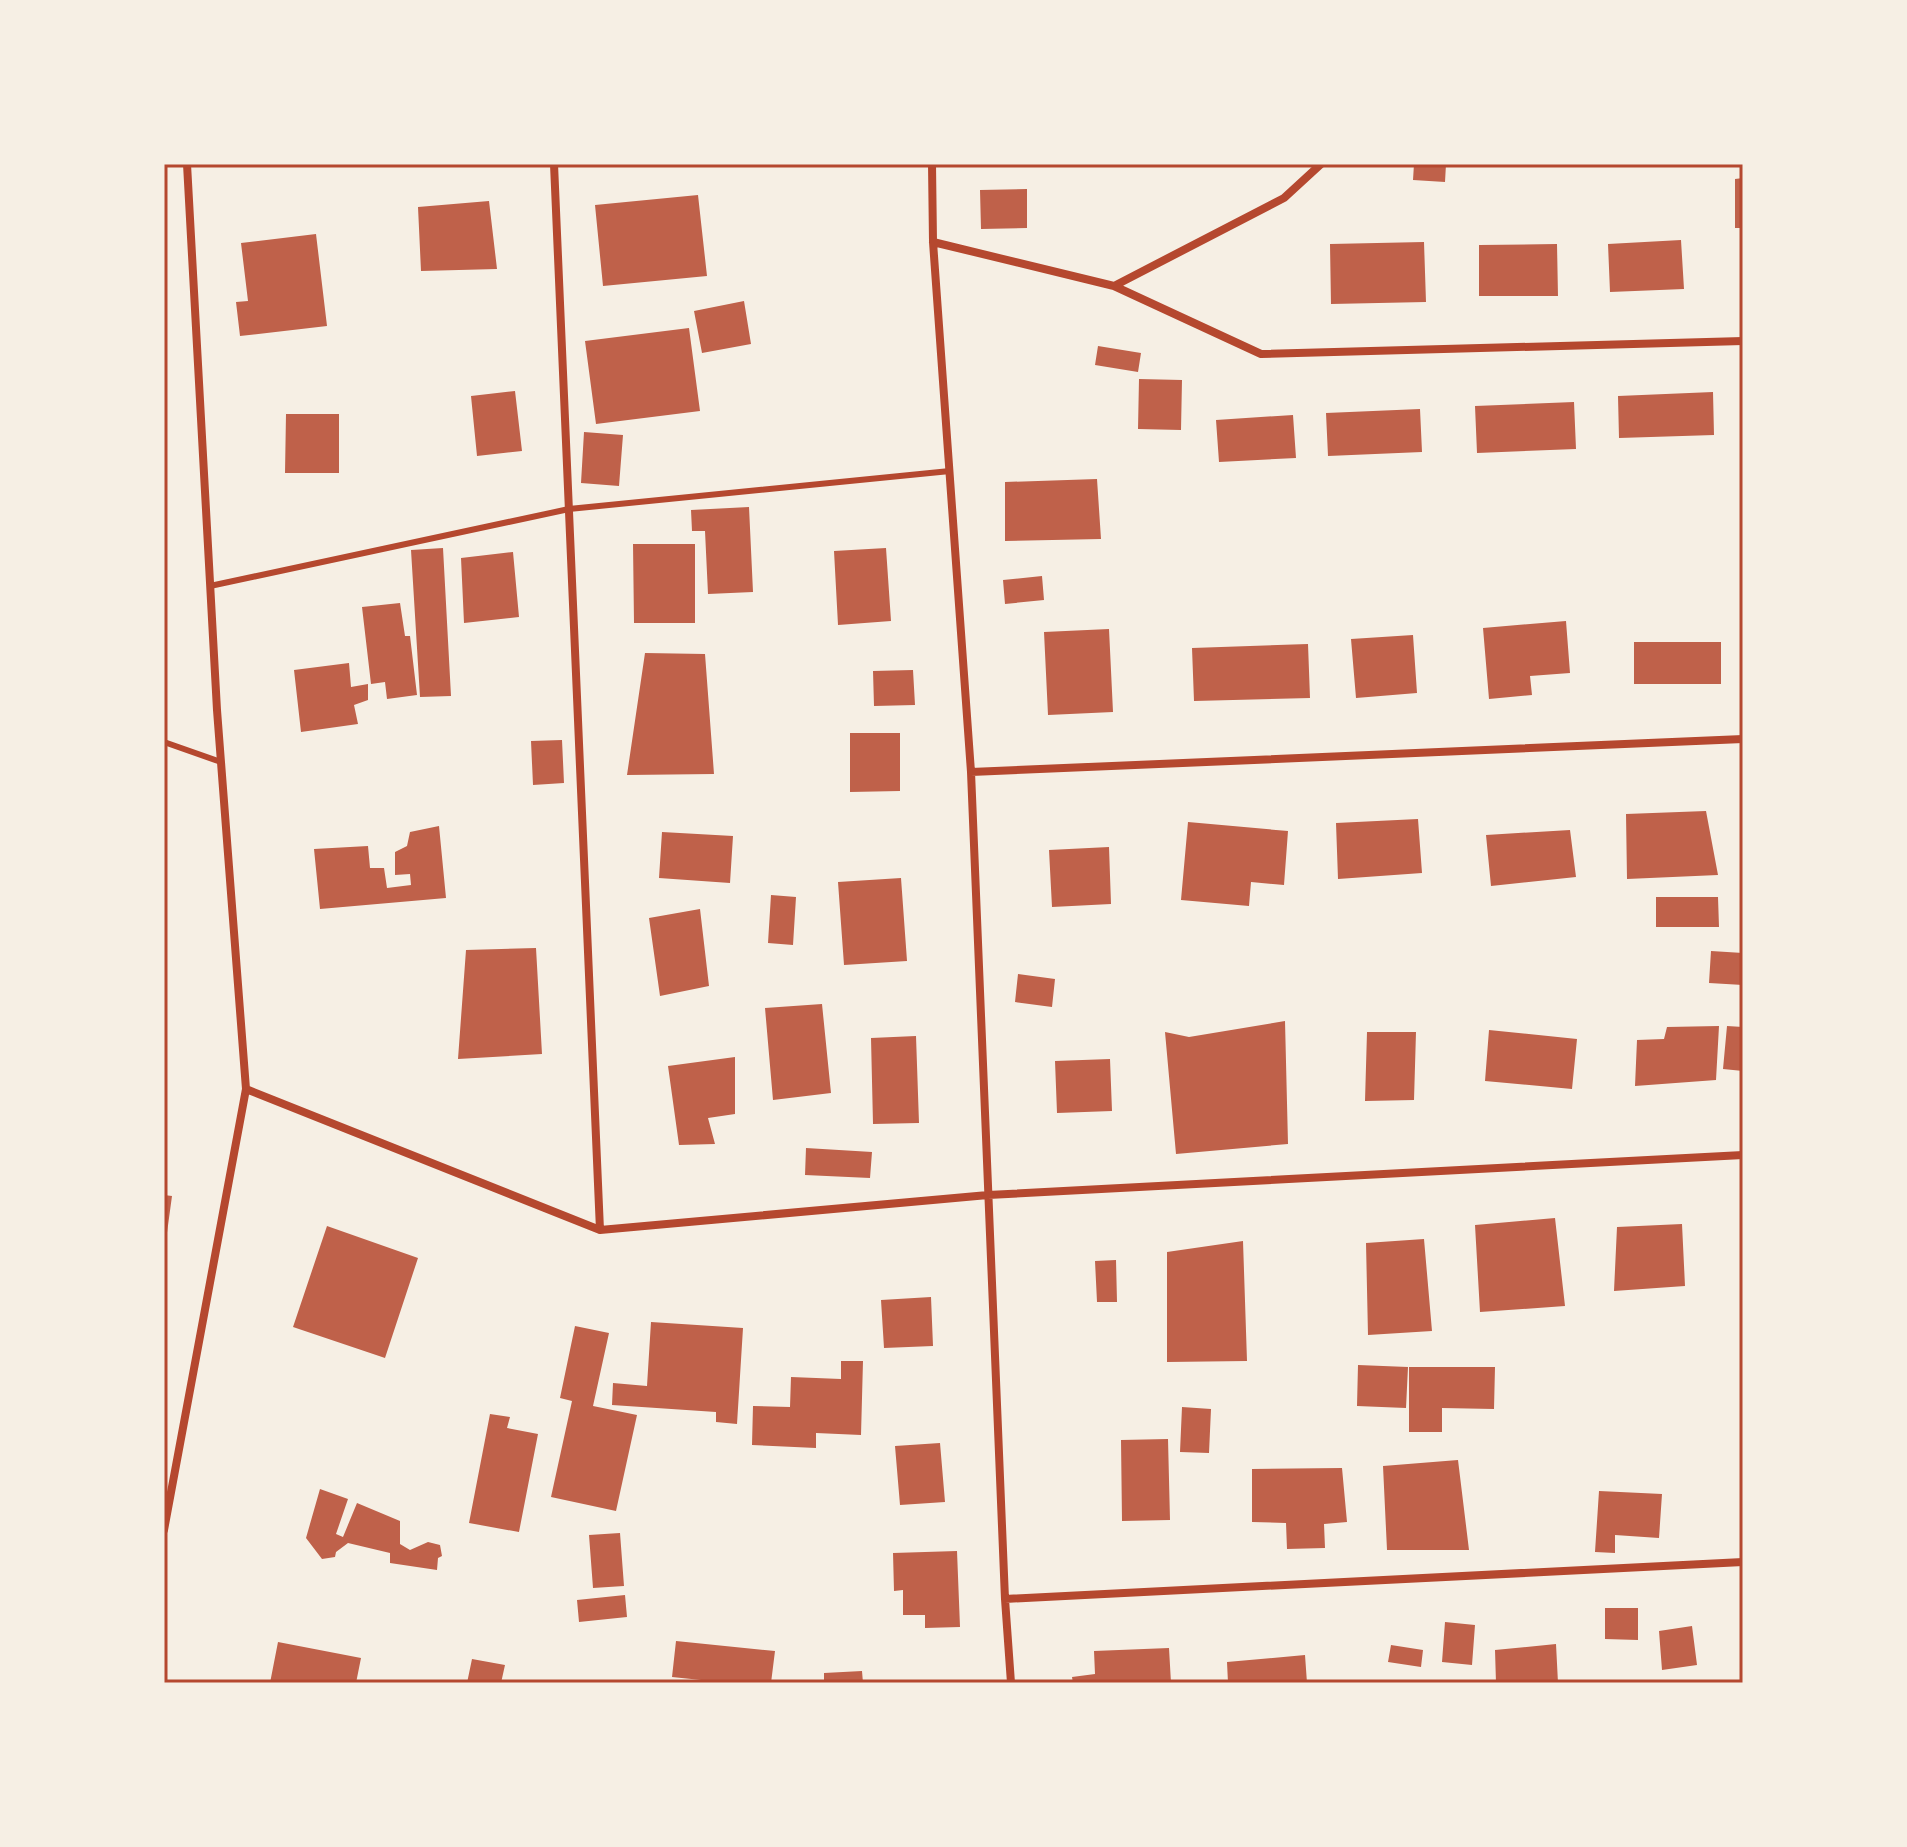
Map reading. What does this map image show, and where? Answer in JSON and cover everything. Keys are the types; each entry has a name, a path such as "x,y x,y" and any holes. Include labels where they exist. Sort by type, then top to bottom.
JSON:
{"street":[{"path":"164,1530 246,1089 221,762 187,164"},
{"path":"554,164 600,1230"},
{"path":"932,164 933,242 971,772 1011,1683"},
{"path":"1114,286 1284,198 1321,164"},
{"path":"933,242 1114,286 1261,354 1743,341"},
{"path":"971,772 1743,739"},
{"path":"246,1089 600,1230 988,1195 1743,1155"},
{"path":"1005,1599 1743,1562"}],"lane":[{"path":"210,586 569,509 950,471"},
{"path":"164,742 221,762"}],"building":[{"path":"1414,164 1446,164 1445,182 1413,180"},
{"path":"1743,178 1743,228 1735,228 1735,179"},
{"path":"1027,189 1027,228 981,229 980,190"},
{"path":"698,195 707,276 603,286 595,205"},
{"path":"489,201 497,269 421,271 418,207"},
{"path":"316,234 327,326 240,336 236,302 248,301 241,243"},
{"path":"1681,240 1684,289 1610,292 1608,244"},
{"path":"1424,242 1426,302 1331,304 1330,244"},
{"path":"1557,244 1558,296 1479,296 1479,245"},
{"path":"744,301 751,344 702,353 694,311"},
{"path":"689,328 700,411 596,424 585,341"},
{"path":"1098,346 1141,353 1138,372 1095,365"},
{"path":"1139,379 1182,380 1181,430 1138,429"},
{"path":"515,391 522,451 477,456 471,396"},
{"path":"1713,392 1714,435 1619,438 1618,396"},
{"path":"1574,402 1576,449 1477,453 1475,406"},
{"path":"1420,409 1422,452 1328,456 1326,413"},
{"path":"286,414 339,414 339,473 285,473"},
{"path":"1293,415 1296,458 1219,462 1216,420"},
{"path":"584,432 623,435 619,486 581,483"},
{"path":"1097,479 1101,539 1005,541 1005,482"},
{"path":"749,507 753,592 708,594 705,531 692,531 691,510"},
{"path":"633,544 695,544 695,623 634,623"},
{"path":"443,548 451,696 420,697 411,550"},
{"path":"886,548 891,621 838,625 834,551"},
{"path":"513,552 519,617 464,623 461,558"},
{"path":"1042,576 1044,600 1005,604 1003,580"},
{"path":"400,603 405,636 410,636 417,695 387,699 385,682 371,684 362,607"},
{"path":"1566,621 1570,673 1530,676 1532,695 1489,699 1483,628"},
{"path":"1109,629 1113,712 1048,715 1044,632"},
{"path":"1413,635 1417,693 1356,698 1351,639"},
{"path":"1634,642 1721,642 1721,684 1634,684"},
{"path":"1308,644 1310,698 1194,701 1192,648"},
{"path":"645,653 705,654 714,774 627,775"},
{"path":"349,663 351,687 368,684 368,700 354,705 358,724 301,732 294,670"},
{"path":"913,670 915,705 874,706 873,671"},
{"path":"850,733 900,733 900,791 850,792"},
{"path":"562,740 564,783 533,785 531,741"},
{"path":"1706,811 1718,875 1627,879 1626,814"},
{"path":"1418,819 1422,873 1338,879 1336,823"},
{"path":"1188,822 1288,831 1284,885 1251,882 1249,906 1181,900"},
{"path":"439,826 446,898 320,909 314,849 368,846 370,868 384,868 387,888 411,885 410,874 395,875 395,852 407,846 410,832"},
{"path":"1570,830 1576,877 1491,886 1486,835"},
{"path":"662,832 733,836 730,883 659,878"},
{"path":"1109,847 1111,904 1052,907 1049,850"},
{"path":"901,878 907,961 844,965 838,882"},
{"path":"771,895 796,897 793,945 768,943"},
{"path":"1656,897 1718,897 1719,927 1656,927"},
{"path":"700,909 709,986 660,996 649,918"},
{"path":"536,948 542,1054 458,1059 466,950"},
{"path":"1711,951 1743,953 1743,985 1709,983"},
{"path":"1018,974 1055,979 1052,1007 1015,1002"},
{"path":"822,1004 831,1093 773,1100 765,1008"},
{"path":"1285,1021 1288,1144 1176,1154 1165,1032 1189,1037"},
{"path":"1719,1026 1716,1080 1635,1086 1637,1040 1664,1039 1667,1027"},
{"path":"1727,1026 1743,1027 1743,1071 1723,1069"},
{"path":"1489,1030 1577,1039 1572,1089 1485,1081"},
{"path":"1367,1032 1416,1032 1414,1100 1365,1101"},
{"path":"916,1036 919,1123 873,1124 871,1038"},
{"path":"735,1057 735,1114 708,1118 715,1144 679,1145 668,1066"},
{"path":"1110,1059 1112,1111 1057,1113 1055,1061"},
{"path":"806,1148 872,1152 870,1178 805,1175"},
{"path":"164,1195 172,1196 166,1240 164,1240"},
{"path":"1555,1218 1565,1306 1480,1312 1475,1225"},
{"path":"1682,1224 1685,1286 1614,1291 1617,1227"},
{"path":"327,1226 418,1258 385,1358 293,1327"},
{"path":"1424,1239 1432,1331 1368,1335 1366,1243"},
{"path":"1243,1241 1247,1361 1167,1362 1167,1252"},
{"path":"1116,1260 1117,1302 1097,1302 1095,1261"},
{"path":"931,1297 933,1346 884,1348 881,1300"},
{"path":"651,1322 743,1328 737,1424 716,1422 716,1412 612,1405 613,1383 647,1386"},
{"path":"575,1326 609,1333 593,1406 637,1415 616,1511 551,1497 572,1401 560,1398"},
{"path":"841,1361 863,1361 861,1435 816,1433 816,1448 752,1445 753,1406 790,1407 791,1377 841,1379"},
{"path":"1358,1365 1408,1367 1406,1408 1357,1406"},
{"path":"1409,1367 1495,1367 1494,1409 1442,1408 1442,1432 1409,1432"},
{"path":"1182,1407 1211,1409 1209,1453 1180,1452"},
{"path":"490,1414 510,1417 507,1428 538,1434 519,1532 469,1523"},
{"path":"1168,1439 1170,1520 1122,1521 1121,1440"},
{"path":"940,1443 945,1502 900,1505 895,1446"},
{"path":"1458,1460 1469,1550 1387,1550 1383,1466"},
{"path":"1342,1468 1347,1522 1324,1524 1325,1548 1287,1549 1286,1523 1252,1522 1252,1469"},
{"path":"320,1489 348,1499 336,1534 343,1537 357,1503 400,1521 400,1544 410,1550 428,1542 440,1545 442,1556 438,1558 437,1570 390,1563 390,1553 348,1543 336,1552 335,1557 322,1559 306,1538"},
{"path":"1599,1491 1662,1494 1659,1538 1615,1535 1615,1553 1595,1552"},
{"path":"620,1533 624,1586 593,1588 589,1535"},
{"path":"957,1551 960,1627 925,1628 925,1615 903,1615 903,1590 894,1591 893,1553"},
{"path":"625,1595 627,1617 579,1622 577,1600"},
{"path":"1605,1608 1638,1608 1638,1640 1605,1639"},
{"path":"1445,1622 1475,1625 1472,1665 1442,1662"},
{"path":"1692,1626 1697,1665 1662,1670 1659,1631"},
{"path":"676,1641 775,1651 771,1683 730,1683 672,1677"},
{"path":"278,1642 361,1658 356,1683 270,1683"},
{"path":"1556,1644 1558,1683 1496,1683 1495,1650"},
{"path":"1391,1645 1423,1650 1421,1667 1388,1662"},
{"path":"1169,1648 1171,1683 1073,1683 1072,1677 1095,1674 1094,1651"},
{"path":"1305,1655 1307,1683 1228,1683 1227,1662"},
{"path":"472,1659 505,1665 501,1683 467,1683"},
{"path":"862,1671 863,1683 824,1683 824,1673"}]}
